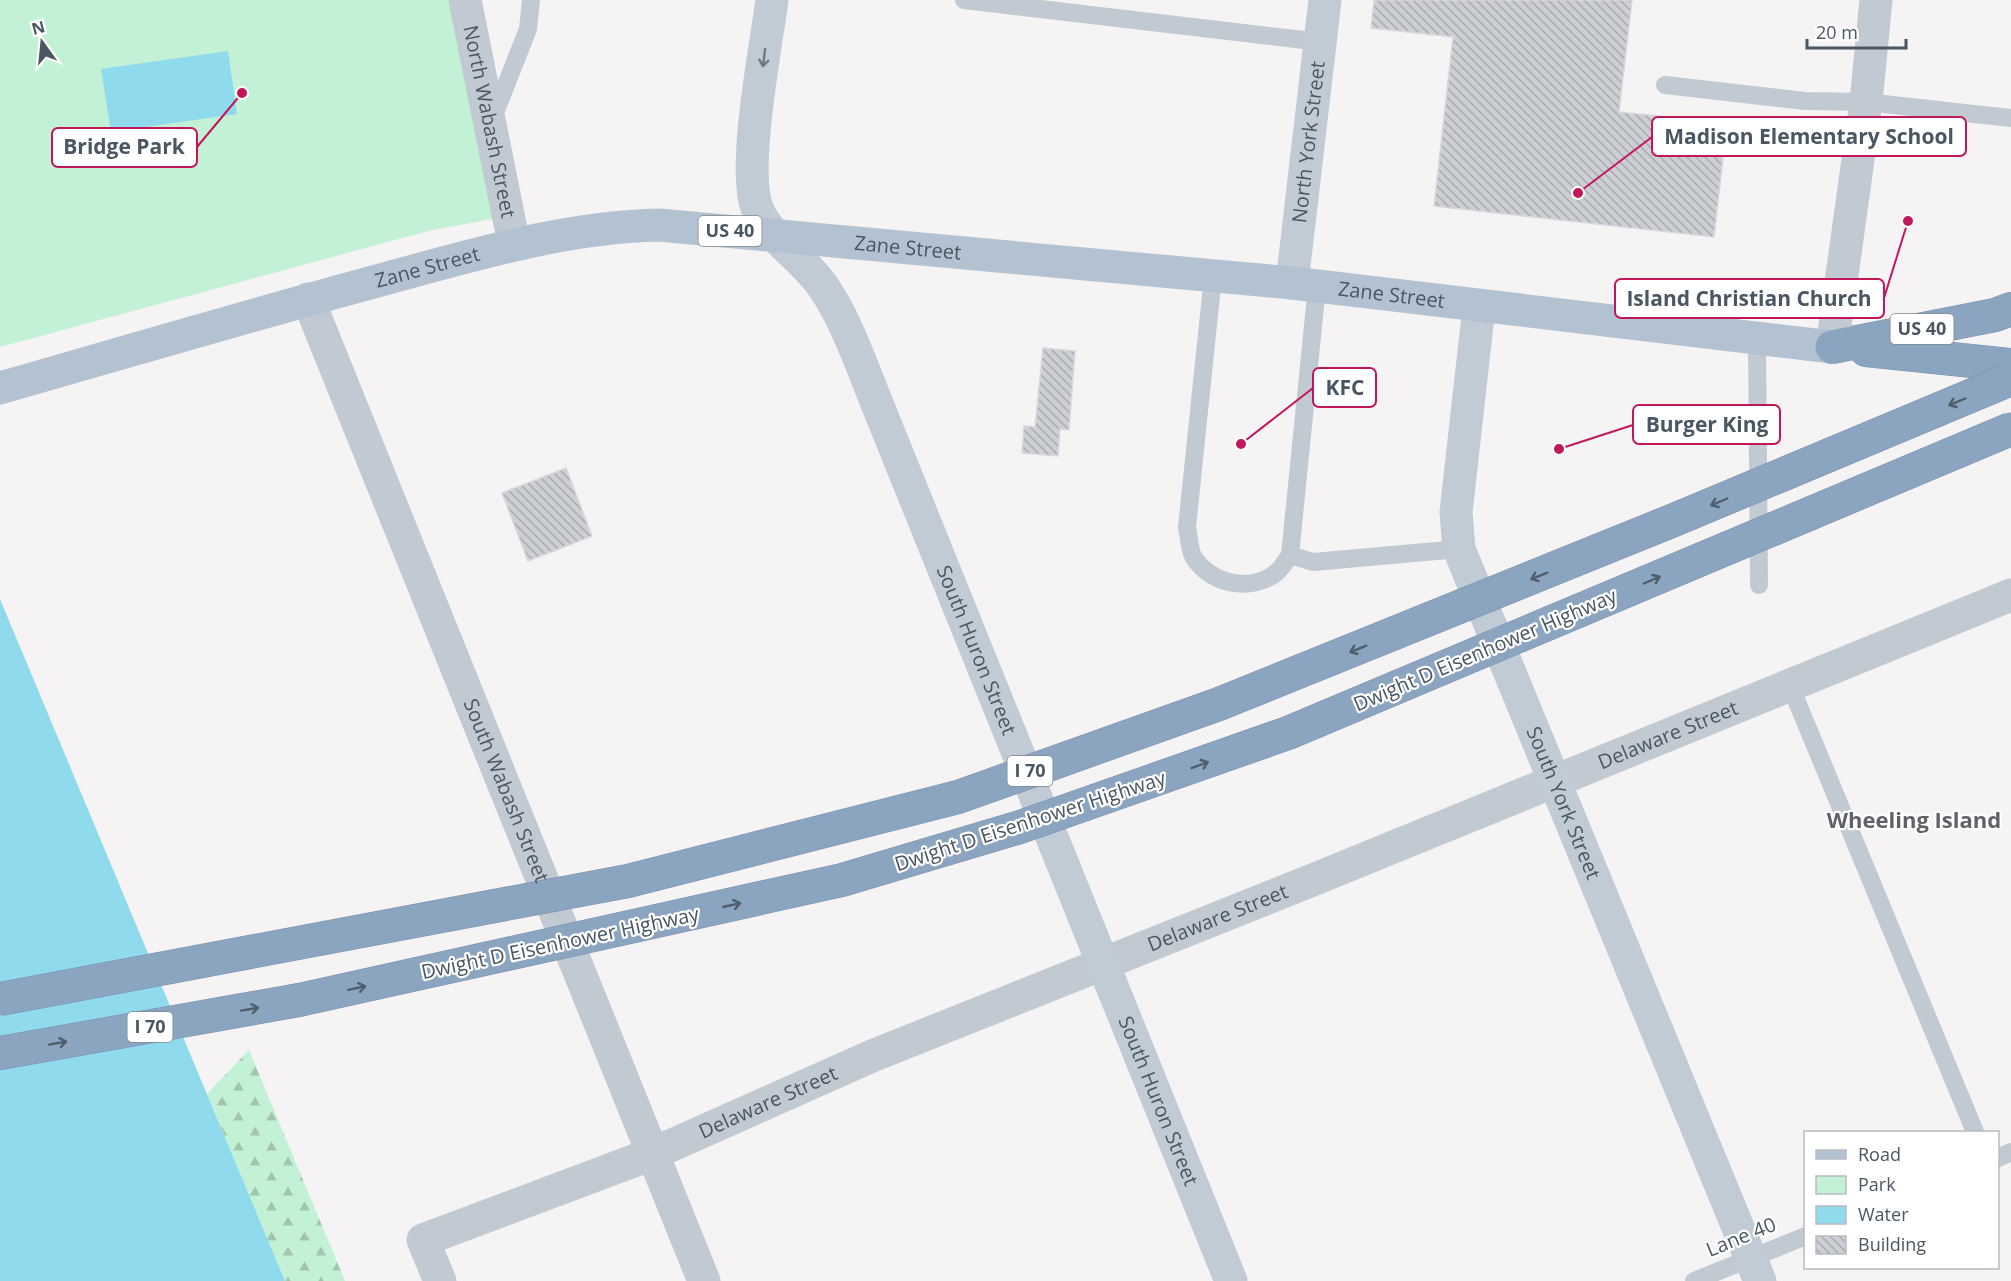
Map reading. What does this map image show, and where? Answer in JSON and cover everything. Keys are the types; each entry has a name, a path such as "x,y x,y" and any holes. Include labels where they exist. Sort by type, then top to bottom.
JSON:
{"highway":[{"name":"US 40","path":"1832,346 1995,315 2011,309"},
{"name":"US 40","path":"1832,346 2011,365"},
{"name":"I 70","path":"0,999 628,881 958,797 1241,695 1674,520 2011,379"},
{"name":"Dwight D Eisenhower Highway","path":"0,1053 299,1000 530,951 842,880 1020,827 1288,733 2011,429"}],"main road":[{"name":"Zane Street","path":"0,388 308,299 514,244 621,226 659,225 1304,285 1832,346"}],"street":[{"name":"North Wabash Street","path":"465,0 514,244"},
{"name":"South Huron Street","path":"772,0 752,168 757,207 777,237 813,272 834,306 884,421 1231,1281"},
{"name":"North York Street","path":"1304,285 1325,0"},
{"path":"1832,346 1866,102 1876,0"},
{"name":"South Wabash Street","path":"308,299 705,1281"},
{"name":"South York Street","path":"1479,307 1456,512 1459,549 1755,1269"},
{"name":"Delaware Street","path":"440,1281 423,1240 652,1154 872,1056 2011,595"}],"lane":[{"path":"490,125 528,29 531,0"},
{"path":"964,0 1321,42"},
{"path":"1665,85 1805,101 1866,102 2011,118"},
{"path":"1213,276 1187,527 1192,556 1210,576 1224,582 1246,583 1268,578 1281,569 1290,555 1304,285"},
{"path":"1757,338 1759,585"},
{"path":"1290,555 1313,562 1459,549"},
{"path":"1790,685 1975,1131"},
{"name":"Lane 40","path":"1694,1281 1755,1269 1804,1237"}],"green space":[{"path":"0,0 465,0 509,216 432,230 0,347"},
{"path":"249,1050 345,1281 285,1281 207,1094"}],"water":[{"path":"228,51 237,114 111,132 101,69"},
{"path":"0,599 285,1281 0,1281"}],"building":[{"path":"1374,0 1632,0 1619,112 1727,123 1714,237 1434,206 1453,37 1371,28"},
{"path":"1043,348 1075,351 1069,430 1060,429 1058,456 1022,453 1024,426 1035,427"},
{"path":"566,468 592,536 528,561 502,493"}],"place":[{"name":"Bridge Park","path":"242,93"},
{"name":"Madison Elementary School","path":"1578,193"},
{"name":"Island Christian Church","path":"1908,221"},
{"name":"KFC","path":"1241,444"},
{"name":"Burger King","path":"1559,449"}],"district":[{"name":"Wheeling Island","path":"1914,820"}]}
